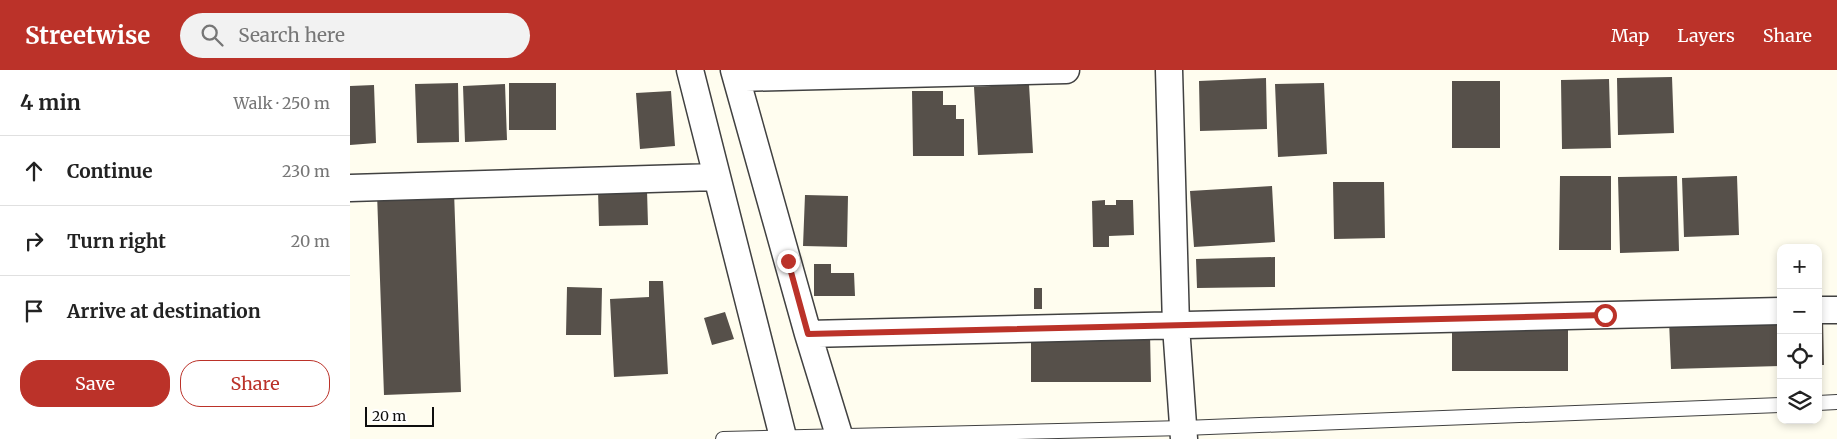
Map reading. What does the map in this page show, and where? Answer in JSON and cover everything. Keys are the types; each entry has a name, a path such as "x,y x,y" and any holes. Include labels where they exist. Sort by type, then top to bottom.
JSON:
{"street":[{"path":"690,70 783,437"},
{"path":"839,435 808,334 735,74 1066,70"},
{"path":"1169,70 1176,326 1184,433"},
{"path":"350,188 716,177"},
{"path":"1822,310 1837,310"},
{"path":"808,334 1777,311"}],"lane":[{"path":"1822,403 1837,402"},
{"path":"723,439 839,435 1184,433 1777,405"}],"building":[{"path":"1672,77 1674,133 1618,135 1617,78"},
{"path":"1266,78 1267,129 1200,131 1199,81"},
{"path":"1609,79 1611,148 1562,149 1561,80"},
{"path":"1452,81 1500,81 1500,148 1452,148"},
{"path":"458,83 459,142 417,143 415,84"},
{"path":"509,83 556,83 556,130 509,130"},
{"path":"1324,83 1327,154 1278,157 1275,84"},
{"path":"505,84 507,140 465,142 463,86"},
{"path":"1029,84 1033,153 978,155 974,87"},
{"path":"374,85 376,143 350,145 350,86"},
{"path":"671,91 675,146 640,149 636,93"},
{"path":"912,91 943,91 943,105 956,105 956,119 964,119 964,156 913,156"},
{"path":"1560,176 1611,176 1611,250 1559,250"},
{"path":"1677,176 1679,251 1620,253 1618,177"},
{"path":"1737,176 1739,235 1684,237 1682,178"},
{"path":"1333,182 1384,182 1385,238 1334,239"},
{"path":"1272,186 1275,242 1194,247 1190,191"},
{"path":"598,190 647,190 648,225 599,226"},
{"path":"454,191 461,392 384,395 377,193"},
{"path":"805,195 848,196 847,247 803,246"},
{"path":"1105,200 1105,205 1116,205 1116,200 1133,200 1134,235 1109,236 1109,247 1093,247 1092,201"},
{"path":"1275,257 1275,287 1197,288 1196,259"},
{"path":"814,264 831,264 831,273 854,273 855,296 814,296"},
{"path":"649,281 663,281 668,374 614,377 610,299 649,297"},
{"path":"567,287 602,288 601,335 566,335"},
{"path":"1034,288 1042,288 1042,309 1034,309"},
{"path":"725,312 734,339 712,345 704,318"},
{"path":"1822,316 1823,316 1824,365 1822,365"},
{"path":"1777,317 1777,366 1671,369 1669,320"},
{"path":"1452,326 1568,326 1568,371 1452,371"},
{"path":"1150,333 1151,382 1031,382 1031,334"}],"route":[{"path":"788,261 808,334 1605,315"}]}
